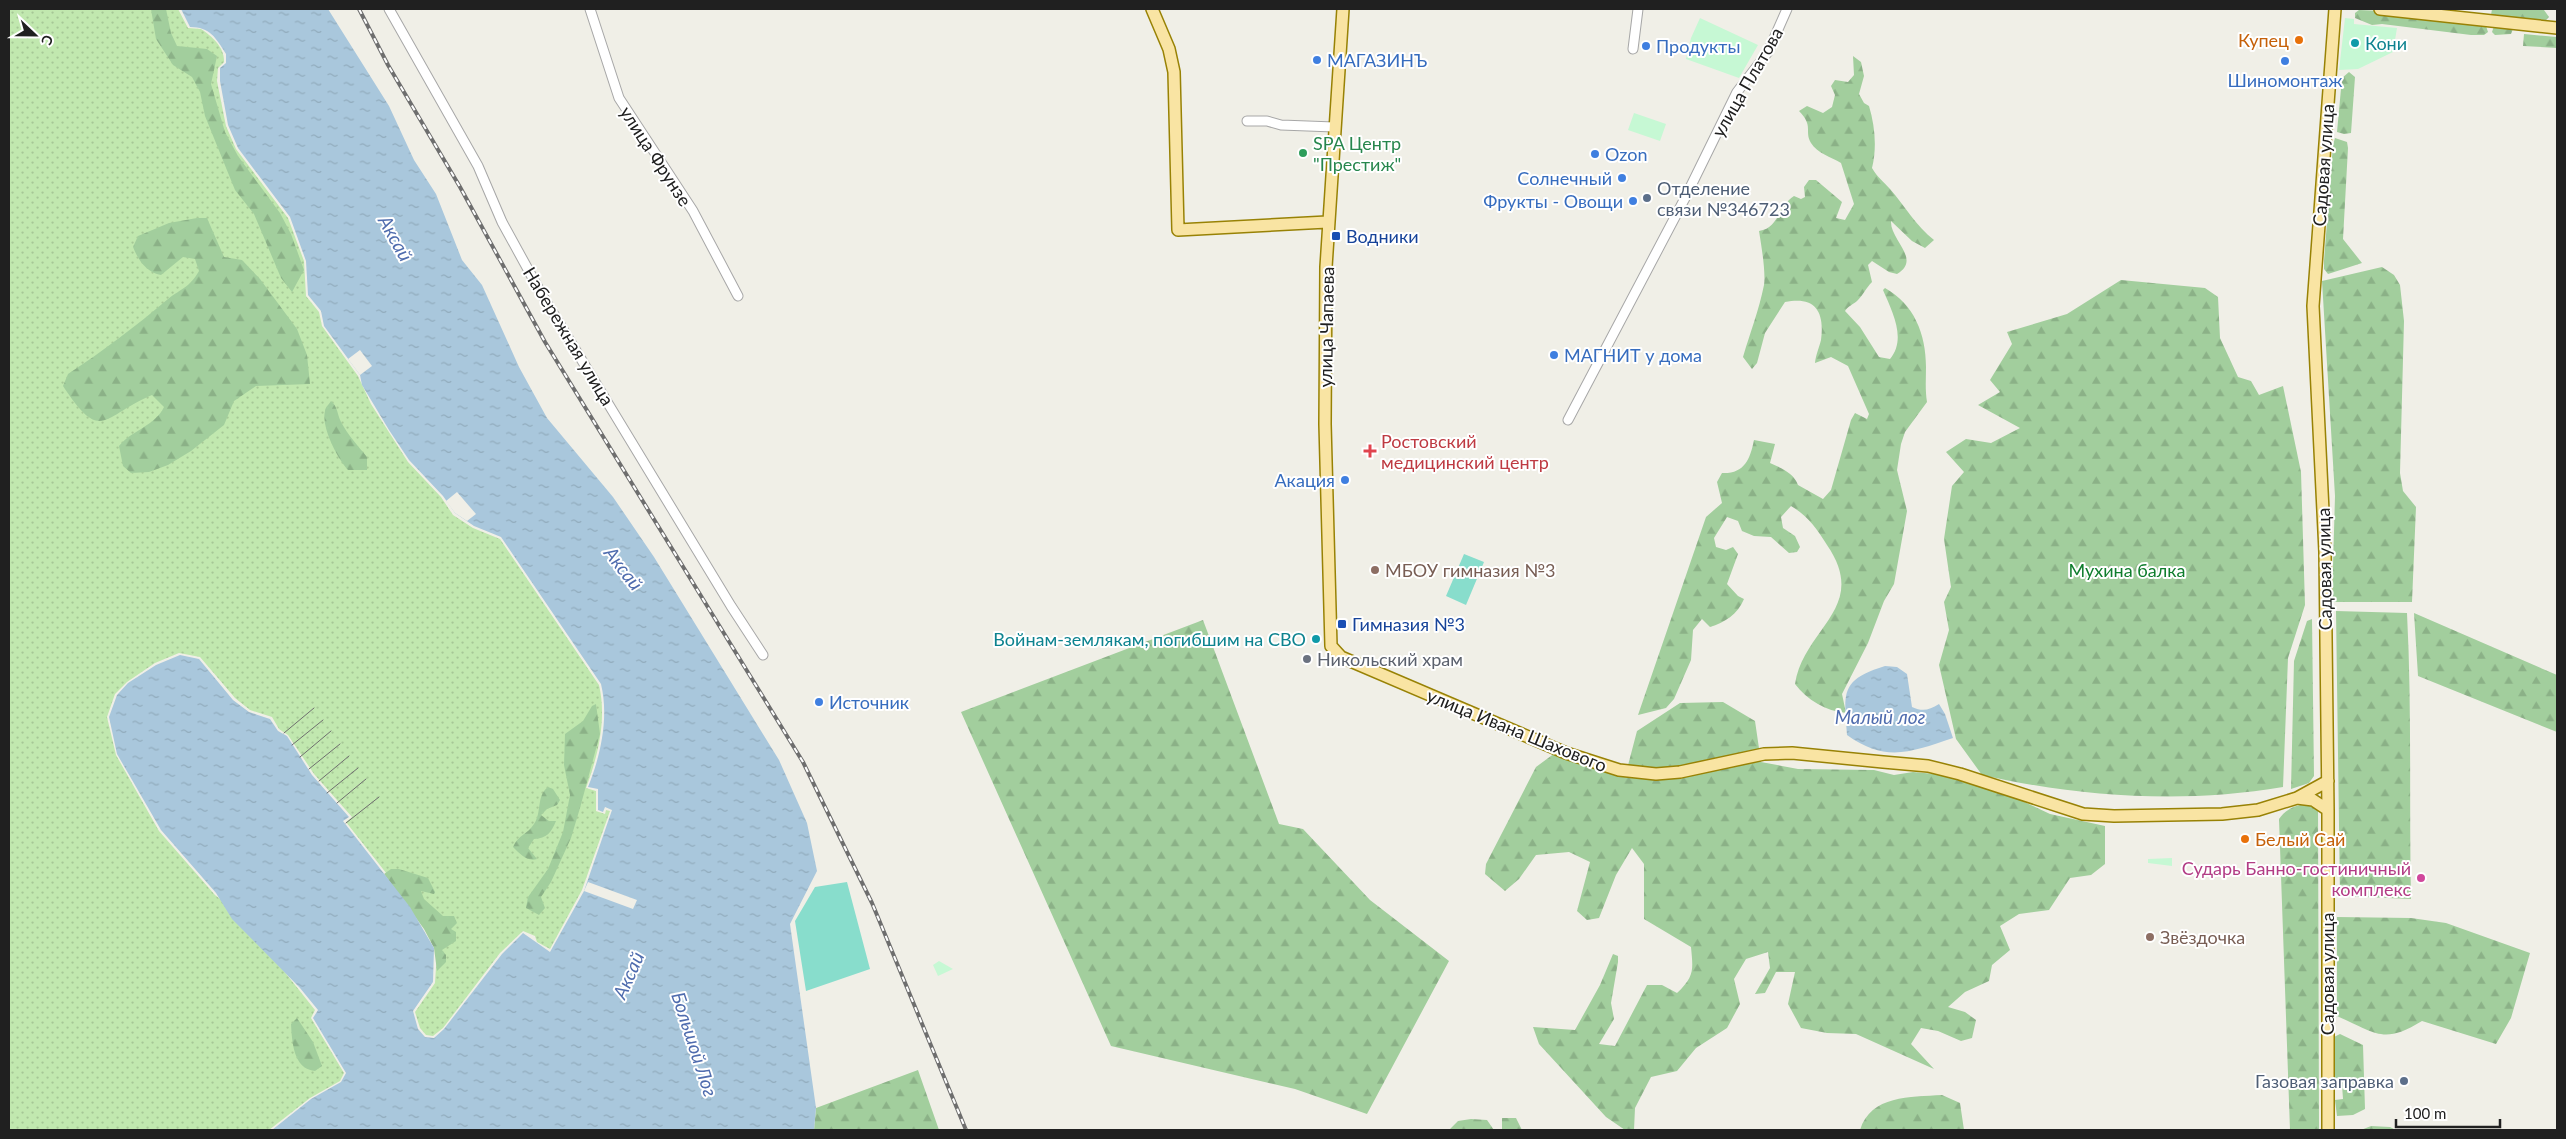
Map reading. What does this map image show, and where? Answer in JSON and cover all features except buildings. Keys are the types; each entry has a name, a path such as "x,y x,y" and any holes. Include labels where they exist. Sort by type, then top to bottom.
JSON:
{"main road":[{"path":"1152,9 1169,49 1174,72 1178,230 1328,222"},
{"name":"улица Чапаева","path":"1331,646 1325,424 1328,222 1343,9"},
{"name":"Садовая улица","path":"2328,1130 2328,781 2323,499 2313,306 2335,9"},
{"path":"2380,9 2557,28"},
{"name":"улица Ивана Шахового","path":"1331,646 1351,663 1566,753 1619,770 1656,774 1680,772 1764,754 1792,753 1928,766 1960,774 2076,812 2114,816 2222,814 2258,810 2297,798 2328,781"},
{"path":"2297,798 2314,800 2328,810"}],"street":[{"name":"Набережная улица","path":"389,9 478,166 502,222 540,293 730,606 763,656"},
{"name":"улица Фрунзе","path":"590,9 619,98 693,211 738,296"},
{"path":"1634,49 1638,9"},
{"name":"улица Платова","path":"1568,420 1684,200 1737,92 1768,52 1787,9"},
{"path":"1247,120 1267,121 1282,125 1334,127"}],"green space":[{"path":"9,9 178,9 188,28 201,29 217,43 224,57 224,62 218,68 217,81 226,126 236,149 288,218 304,261 306,296 319,312 322,326 358,376 371,404 408,462 441,497 453,515 473,528 500,539 599,685 602,724 594,763 586,788 596,791 596,811 605,814 606,810 610,811 582,890 550,949 537,942 535,936 523,931 500,953 443,1028 433,1036 426,1035 420,1028 415,1012 435,983 437,951 412,906 346,822 352,817 314,774 288,735 279,729 272,717 250,710 235,698 200,657 179,653 155,663 127,682 115,694 107,717 116,755 159,831 215,895 236,911 315,1010 311,1018 344,1073 340,1081 310,1098 269,1130 9,1130"},
{"path":"151,9 166,9 171,33 177,46 207,49 217,56 211,84 225,132 238,156 280,213 291,234 304,270 292,292 281,278 254,214 235,190 205,116 200,92 192,77 173,65 156,39"},
{"path":"2492,9 2544,10 2549,17 2544,22 2491,15"},
{"path":"2359,10 2381,11 2486,26 2488,32 2484,35 2471,35 2382,24 2372,25 2355,18 2355,13"},
{"path":"1700,18 1758,45 1739,78 1686,59 1691,38"},
{"path":"2345,18 2354,19 2354,24 2397,28 2393,52 2358,69 2339,70"},
{"path":"2494,26 2513,29 2511,34 2495,35 2492,32"},
{"path":"2524,34 2557,37 2557,48 2523,46"},
{"path":"1853,56 1861,62 1864,76 1859,94 1864,103 1869,106 1873,121 1875,145 1872,168 1916,222 1934,240 1925,248 1912,241 1891,221 1895,235 1906,256 1904,268 1897,274 1889,272 1872,261 1868,265 1872,282 1858,300 1845,311 1860,327 1879,357 1890,359 1895,351 1898,334 1894,316 1883,290 1885,288 1904,302 1911,311 1924,343 1927,402 1905,432 1897,470 1907,511 1894,584 1884,601 1868,643 1842,694 1846,713 1831,710 1811,700 1795,684 1801,664 1838,602 1841,585 1838,567 1827,545 1816,528 1791,506 1781,517 1783,528 1795,536 1800,547 1797,552 1789,553 1771,537 1754,536 1742,531 1738,521 1727,517 1714,538 1716,547 1726,550 1733,547 1738,554 1727,584 1738,596 1744,599 1730,617 1720,623 1710,627 1702,619 1693,630 1691,660 1674,699 1666,708 1638,715 1706,517 1722,503 1717,482 1722,473 1736,471 1745,464 1754,440 1775,444 1770,463 1790,474 1798,485 1823,499 1831,490 1851,420 1855,413 1867,419 1869,414 1848,366 1831,357 1815,363 1822,330 1819,313 1810,303 1803,301 1785,302 1765,333 1757,363 1752,369 1743,357 1764,285 1764,266 1759,231 1771,226 1785,205 1794,196 1801,199 1805,197 1804,187 1809,180 1816,180 1842,202 1836,218 1845,220 1854,204 1841,163 1820,152 1811,143 1808,135 1808,125 1804,116 1799,111 1807,106 1823,113 1832,107 1835,95 1831,86 1835,80 1848,82 1854,75"},
{"path":"2349,72 2355,77 2351,133 2344,134 2337,132 2342,78"},
{"path":"1634,113 1666,124 1660,141 1628,130"},
{"path":"2335,138 2347,142 2348,148 2343,239 2362,263 2328,274 2324,269 2324,261"},
{"path":"207,218 224,257 242,260 260,279 297,329 307,355 310,384 256,386 234,401 224,425 191,451 168,465 149,472 131,473 123,466 119,446 155,419 164,407 152,395 103,421 95,420 86,415 63,386 68,374 119,338 192,281 199,271 195,259 183,257 161,275 147,269 133,247 138,236 169,223"},
{"path":"2382,267 2394,275 2400,285 2404,321 2400,473 2403,491 2416,507 2412,602 2332,602 2335,496 2322,281"},
{"name":"Мухина балка","path":"2121,280 2205,288 2218,297 2220,338 2238,377 2251,381 2259,395 2283,386 2301,472 2305,605 2288,658 2283,787 2208,795 2170,796 2132,796 2056,789 1982,775 1956,739 1939,665 1949,630 1944,602 1951,587 1944,539 1952,486 1964,472 1946,452 1966,439 1991,443 2020,428 1978,405 2000,392 1990,380 2012,344 2007,332 2067,314"},
{"path":"331,401 344,427 367,457 367,470 348,470 339,458 328,434 324,418 326,409"},
{"path":"2336,611 2407,613 2411,899 2340,896"},
{"path":"2414,613 2557,675 2557,732 2418,676"},
{"path":"2312,619 2314,776 2309,783 2291,789 2294,661 2307,621"},
{"path":"1203,620 1279,824 1303,829 1370,900 1449,961 1367,1114 1295,1089 1111,1046 961,712"},
{"path":"1723,702 1755,721 1761,762 1798,769 1874,770 1894,775 1913,772 1980,781 2050,814 2105,826 2105,864 2091,875 2070,878 2049,910 2019,914 2000,926 2010,950 1992,965 1989,981 1965,992 1948,1007 1965,1012 1976,1020 1972,1038 1961,1041 1938,1031 1921,1028 1911,1044 1934,1069 1856,1034 1827,1033 1801,1028 1788,1004 1795,972 1776,972 1765,993 1755,994 1770,968 1768,952 1746,959 1734,979 1740,1004 1727,1028 1696,1048 1677,1071 1651,1077 1635,1108 1634,1130 1625,1130 1606,1117 1539,1044 1533,1027 1575,1030 1600,985 1613,954 1618,956 1611,1003 1614,1019 1599,1044 1615,1046 1647,985 1662,985 1677,993 1687,982 1692,972 1691,947 1644,919 1644,864 1632,848 1616,875 1599,918 1587,920 1577,911 1590,862 1569,852 1536,855 1519,879 1505,891 1485,874 1486,864 1536,767 1555,753 1626,773 1637,731 1680,703"},
{"path":"596,704 600,734 571,838 551,882 541,897 545,908 539,915 526,908 528,897 548,869 563,832 570,795 564,765 565,734 583,721 592,706"},
{"path":"548,787 553,789 560,800 557,805 547,809 541,815 549,821 556,821 548,834 534,839 528,848 537,859 533,860 524,857 513,847 534,824 538,814 540,799"},
{"path":"2318,803 2319,1130 2290,1130 2279,819 2291,808"},
{"path":"2172,858 2172,866 2148,863 2148,859"},
{"path":"391,869 399,869 428,878 435,892 434,894 421,891 424,899 443,916 454,916 457,923 451,929 456,932 456,941 442,950 446,955 446,962 437,971 434,948 424,929 384,874"},
{"path":"2337,917 2411,918 2446,923 2530,953 2511,1018 2496,1044 2422,1021 2398,1033 2380,1034 2337,1016"},
{"path":"939,961 953,969 938,976 933,965"},
{"path":"297,1018 313,1042 322,1066 315,1071 302,1065 295,1053 291,1024"},
{"path":"2340,1034 2363,1045 2365,1109 2353,1115 2337,1116 2335,1100 2343,1099 2342,1085 2335,1086 2334,1037"},
{"path":"918,1070 939,1130 814,1130 816,1108"},
{"path":"1942,1095 1960,1103 1964,1130 1860,1130 1865,1119 1882,1104 1917,1096"},
{"path":"1502,1118 1516,1118 1522,1130 1502,1130"},
{"path":"1471,1119 1487,1120 1494,1130 1449,1130 1458,1121"},
{"path":"2371,1126 2390,1127 2396,1130 2361,1130"}],"shaded area":[{"path":"1464,554 1484,562 1466,605 1446,596"},
{"path":"847,882 870,969 806,991 795,921 815,887"}],"water":[{"path":"181,9 328,9 389,106 414,160 436,194 462,260 482,285 519,367 547,418 613,497 654,557 779,760 807,823 817,871 790,924 816,1108 814,1130 272,1130 311,1099 341,1082 346,1073 313,1018 318,1010 300,988 232,919 216,893 161,830 117,754 109,717 117,695 128,683 156,665 180,655 199,659 233,700 249,712 270,719 278,731 287,736 312,775 349,817 343,821 410,907 434,948 433,982 413,1011 418,1029 425,1037 434,1038 444,1029 502,954 523,933 550,952 584,891 612,810 605,807 603,812 598,810 598,789 588,787 600,749 604,723 603,697 601,684 501,537 474,526 455,513 443,496 409,460 362,385 360,375 324,326 321,311 308,295 306,261 290,217 238,148 228,125 220,81 220,68 226,63 226,54 208,31 190,27"},
{"name":"Малый лог","path":"1885,666 1897,667 1907,674 1912,707 1926,710 1939,704 1945,714 1953,738 1911,751 1887,752 1861,744 1847,735 1845,708 1848,690 1852,683 1860,677"}],"pier":[{"path":"360,350 372,366 360,375 348,359"},
{"path":"457,492 476,514 467,521 455,513 446,501"},
{"path":"588,882 637,900 633,909 584,891"}],"tram line":[{"path":"284,733 314,708"},
{"path":"292,745 323,720"},
{"path":"300,757 331,731"},
{"path":"309,769 340,744"},
{"path":"319,781 349,756"},
{"path":"327,793 358,768"},
{"path":"337,803 366,779"},
{"path":"346,823 379,797"}],"railway":[{"path":"359,9 388,65 460,187 545,342 803,762 872,903 966,1130"}],"place":[{"name":"Купец","path":"2299,40"},
{"name":"Кони","path":"2355,43"},
{"name":"Продукты","path":"1646,46"},
{"name":"МАГАЗИНЪ","path":"1317,60"},
{"name":"Шиномонтаж","path":"2285,61"},
{"name":"SPA Центр \"Престиж\"","path":"1303,153"},
{"name":"Ozon","path":"1595,154"},
{"name":"Солнечный","path":"1622,178"},
{"name":"Отделение связи №346723","path":"1647,198"},
{"name":"Фрукты - Овощи","path":"1633,201"},
{"name":"Водники","path":"1336,236"},
{"name":"МАГНИТ у дома","path":"1554,355"},
{"name":"Ростовский медицинский центр","path":"1370,451"},
{"name":"Акация","path":"1345,480"},
{"name":"МБОУ гимназия №3","path":"1375,570"},
{"name":"Гимназия №3","path":"1342,624"},
{"name":"Войнам-землякам, погибшим на СВО","path":"1316,639"},
{"name":"Никольский храм","path":"1307,659"},
{"name":"Источник","path":"819,702"},
{"name":"Белый Сай","path":"2245,839"},
{"name":"Сударь Банно-гостиничный комплекс","path":"2421,878"},
{"name":"Звёздочка","path":"2150,937"},
{"name":"Газовая заправка","path":"2404,1081"}],"water label":[{"name":"Аксай","path":"396,238"},
{"name":"Аксай","path":"624,568"},
{"name":"Аксай","path":"628,975"},
{"name":"Большой Лог","path":"695,1044"}]}
